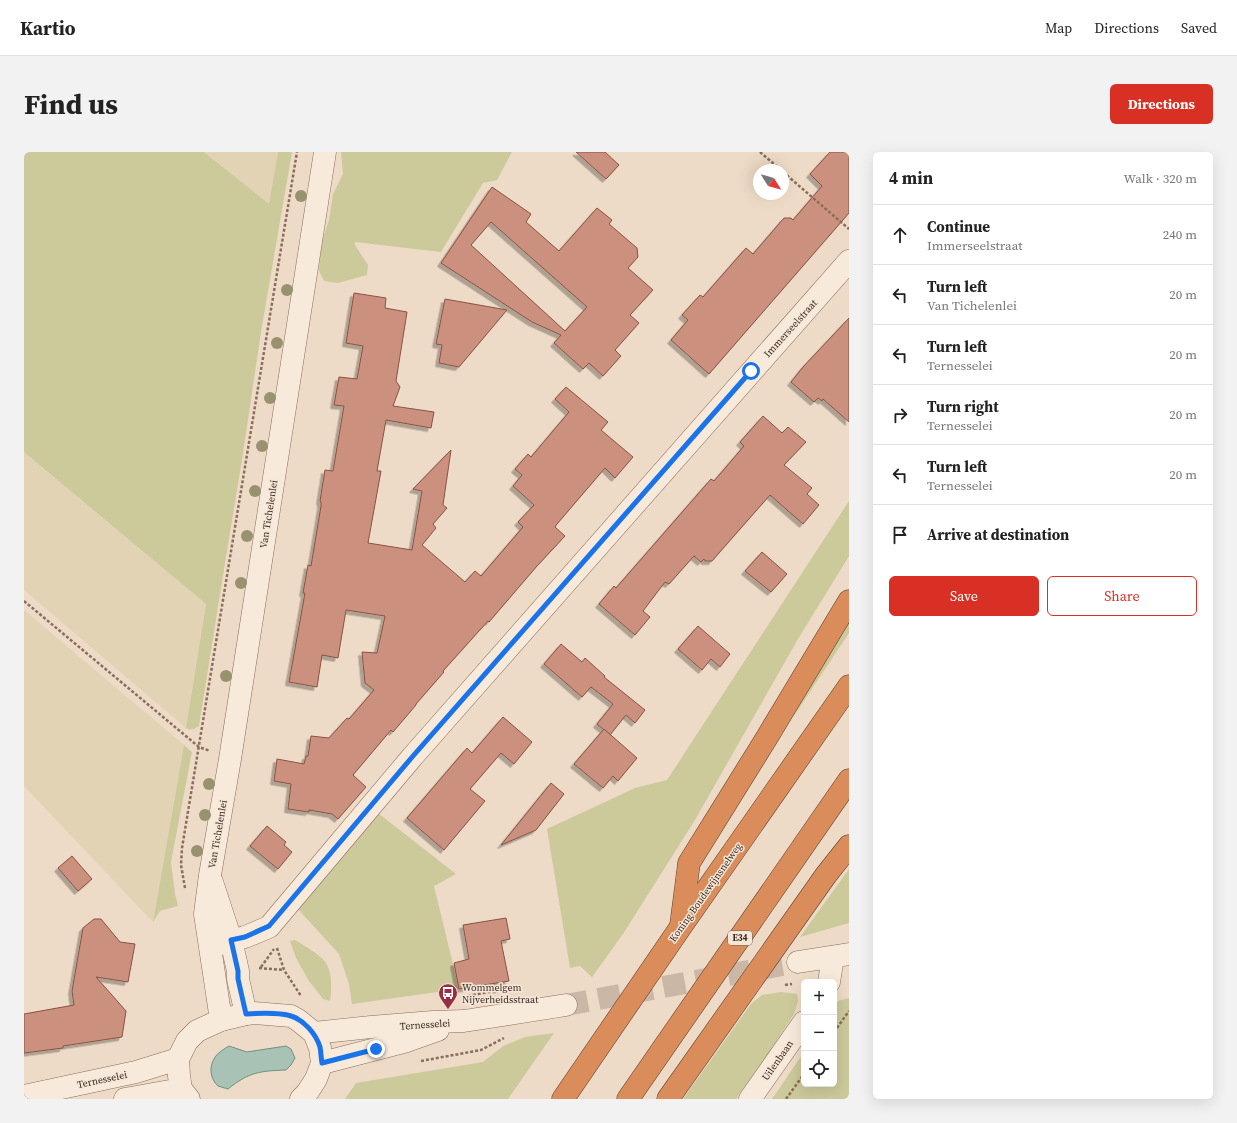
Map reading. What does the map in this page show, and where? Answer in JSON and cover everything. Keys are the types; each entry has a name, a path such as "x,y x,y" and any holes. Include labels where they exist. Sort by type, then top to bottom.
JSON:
{"highway":[{"path":"680,928 689,863 849,601"},
{"name":"Koning Boudewijnsnelweg","path":"563,1099 849,686"},
{"name":"E34","path":"628,1099 849,780"},
{"path":"668,1099 826,875 849,846"}],"street":[{"name":"Van Tichelenlei","path":"221,1020 205,914 324,152"},
{"name":"Immerseelstraat","path":"209,947 245,937 269,926 413,756 849,261"},
{"name":"Van Tichelenlei","path":"210,875 231,940 246,1014"},
{"path":"798,962 841,956"},
{"path":"830,979 841,956"},
{"name":"Ternesselei","path":"314,1033 433,1022 464,1021 566,1005"},
{"path":"125,1099 185,1094 179,1076 178,1059 187,1041 197,1030 221,1020 254,1013 291,1016 314,1033 320,1048 322,1063 316,1079 301,1099"},
{"name":"Ternesselei","path":"322,1063 407,1041 464,1021"},
{"name":"Uilenbaan","path":"750,1099 801,1026"},
{"name":"Ternesselei","path":"25,1094 130,1073 178,1059"}],"path":[{"path":"186,894 181,865 182,848 297,152"},
{"path":"760,152 774,164"},
{"path":"789,177 849,229"},
{"path":"24,601 199,747 230,759"},
{"path":"276,946 260,968 284,970 302,997"},
{"path":"837,1028 849,1011"},
{"path":"418,1061 481,1050 505,1037"},
{"path":"786,1099 801,1078"}],"shaded area":[{"path":"24,152 204,152 269,204 278,152 292,152 261,332 199,726 192,729 186,728 206,604 24,452"},
{"path":"204,152 278,152 269,205 207,154"},
{"path":"341,152 512,152 497,180 483,183 441,252 355,242 355,245 368,265 367,275 338,283 324,281 319,271 321,244 329,220 333,194 343,174"},
{"path":"24,452 206,604 186,728 24,590"},
{"path":"849,501 849,556 798,639 695,820 623,934 592,977 580,966 570,968 547,829 635,788 667,780"},
{"path":"24,610 184,745 153,922 24,786"},
{"path":"849,618 849,633 792,719"},
{"path":"184,745 192,752 171,862 178,906 160,911 153,922"},
{"path":"378,813 456,874 434,886 459,989 352,1004 349,984 339,954 298,909"},
{"path":"849,869 849,923 800,937"},
{"path":"295,940 316,954 326,963 331,982 330,1001 323,999 309,981 296,958 290,941"},
{"path":"781,992 797,994 798,1001 794,1014 736,1099 683,1099 751,1004 762,995"},
{"path":"849,998 849,1099 772,1099 801,1056 801,1087 837,1087 838,1001"},
{"path":"554,1033 508,1099 345,1099 356,1083 483,1062 503,1046 525,1037"},
{"path":"229,1046 247,1052 286,1046 291,1049 295,1058 286,1070 255,1074 242,1079 228,1089 218,1086 215,1083 211,1073 211,1066 215,1057"}],"building":[{"path":"576,152 605,152 619,165 606,179"},
{"path":"830,152 849,152 849,213 709,374 671,340 688,320 682,315 700,295 703,297 746,248 753,254 784,218 791,218 793,220 822,186 810,174"},
{"path":"492,187 531,214 526,222 559,251 597,208 612,220 609,224 637,248 638,257 628,268 653,290 630,315 639,323 615,350 621,356 603,376 589,363 583,369 554,343 561,335 532,322 441,263","holes":["491,222 587,307 565,331 471,245"]},
{"path":"354,293 386,298 385,308 407,312 396,381 400,387 393,406 434,412 431,428 386,420 377,471 381,471 368,543 412,550 422,491 413,489 451,450 443,505 447,508 433,524 436,528 422,545 465,582 475,571 481,576 523,527 518,522 534,505 513,486 522,475 515,469 528,454 531,457 569,412 555,399 566,387 608,422 601,430 633,457 615,478 605,468 557,524 555,527 565,536 489,622 488,621 443,671 444,672 393,732 391,730 353,775 366,787 338,819 332,814 309,810 309,812 288,809 291,784 274,781 277,759 304,764 306,756 308,756 311,736 329,738 347,718 349,719 374,690 365,683 362,652 377,653 385,616 346,610 338,658 322,655 317,687 289,682 305,593 303,593 308,565 311,566 321,506 320,501 325,470 333,471 344,406 334,405 339,377 357,379 363,346 346,343"},
{"path":"445,299 507,310 459,367 439,363 442,345 436,344"},
{"path":"849,318 849,422 823,399 822,401 818,398 814,402 791,382"},
{"path":"763,416 782,433 788,427 806,442 784,465 812,488 807,494 819,505 803,524 770,495 712,561 705,561 704,559 701,562 694,556 669,584 665,582 643,611 650,617 635,635 599,604 614,586 616,588 711,479 714,481 744,446 740,442"},
{"path":"762,552 787,574 771,592 745,571"},
{"path":"698,626 730,654 720,667 711,659 702,670 678,649"},
{"path":"561,644 582,662 585,658 605,676 604,677 645,710 635,723 626,715 610,735 597,724 613,704 591,687 582,697 544,664"},
{"path":"503,717 532,742 514,764 501,753 470,789 485,801 444,850 407,818 467,748 472,753"},
{"path":"604,729 637,758 618,781 613,776 603,788 574,764"},
{"path":"551,783 564,794 536,830 501,845"},
{"path":"267,826 286,842 284,845 292,852 278,869 250,846"},
{"path":"72,856 92,879 78,891 58,868"},
{"path":"506,918 510,939 501,941 509,981 459,989 454,963 469,959 463,925"},
{"path":"94,919 101,919 120,942 135,944 128,982 96,977 126,1011 122,1037 63,1046 63,1048 24,1053 24,1014 74,1005 72,991 83,928"}],"tunnel":[{"path":"566,1005 798,962"}],"place":[{"name":"Wommelgem Nijverheidsstraat","path":"448,1010"}],"route":[{"path":"376,1049 322,1063 320,1048 314,1033 298,1020 291,1016 254,1013 246,1014 231,940 245,937 269,926 413,756 751,371"}]}
